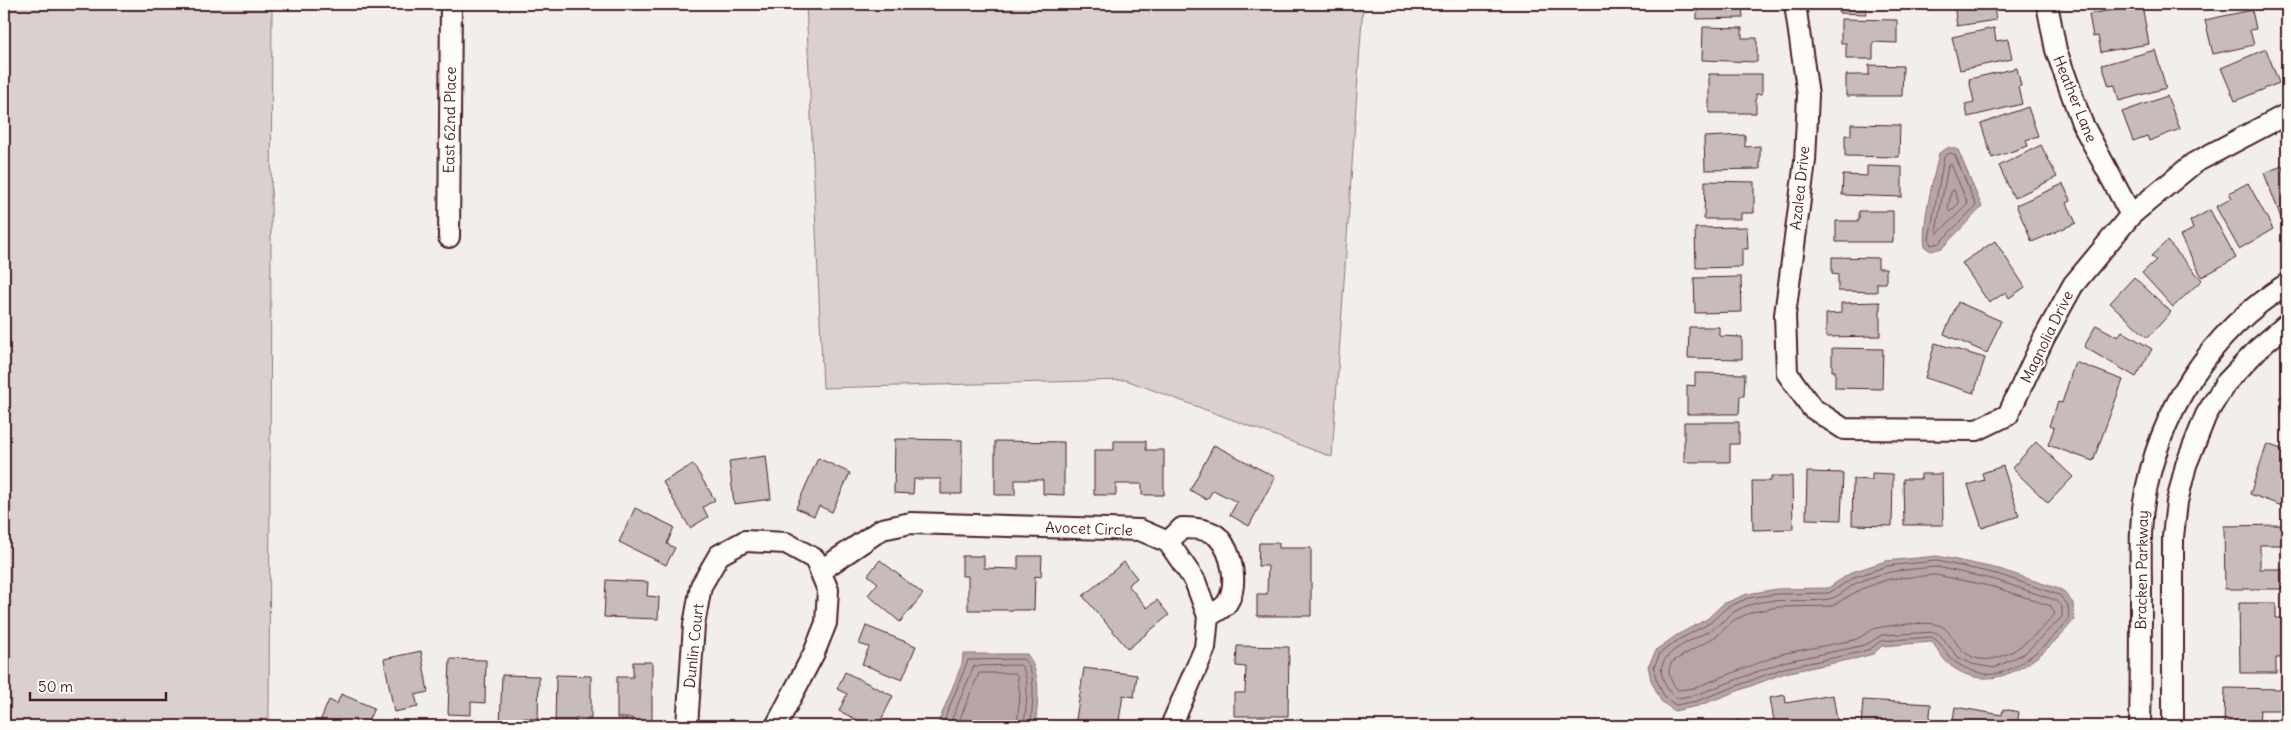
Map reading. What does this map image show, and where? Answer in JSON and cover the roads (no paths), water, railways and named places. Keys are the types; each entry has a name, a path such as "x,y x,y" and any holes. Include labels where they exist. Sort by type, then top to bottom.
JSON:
{"street":[{"name":"East 62nd Place","path":"449,237 451,4"},
{"name":"Azalea Drive","path":"1788,373 1785,315 1805,161 1808,95 1795,4"},
{"name":"Heather Lane","path":"2047,4 2056,50 2082,123 2131,215"},
{"name":"Magnolia Drive","path":"1788,373 1812,408 1844,430 1977,430 2008,415 2044,338 2072,285 2131,215 2194,163 2287,114"},
{"name":"Bracken Parkway","path":"2140,726 2141,524 2154,457 2170,415 2205,358 2238,321 2287,284"},
{"name":"Bracken Parkway","path":"2173,726 2174,537 2176,502 2186,465 2206,415 2225,384 2258,349 2287,324"},
{"name":"Avocet Circle","path":"820,572 882,529 911,523 1140,530 1168,542"},
{"path":"1171,726 1205,648 1208,616 1195,581 1168,542 1182,528 1199,528 1218,537 1231,561 1233,583 1227,603 1208,616"},
{"name":"Dunlin Court","path":"687,726 694,625 701,586 719,555 745,541 786,542 815,559 828,590 826,624 814,653 776,726"}],"water":[{"path":"1949,147 1958,150 1982,207 1942,248 1931,251 1925,247 1926,213 1939,153"},
{"path":"1937,556 1999,569 2062,590 2073,603 2074,620 2049,647 2034,659 2019,669 2002,676 1986,678 1968,675 1948,664 1932,642 1882,646 1873,654 1785,673 1698,706 1674,711 1661,701 1651,680 1648,666 1657,649 1677,635 1707,619 1723,604 1747,594 1777,589 1828,588 1852,572 1886,561"},
{"path":"963,654 1027,654 1035,671 1038,689 1035,726 937,726 962,664"}]}
